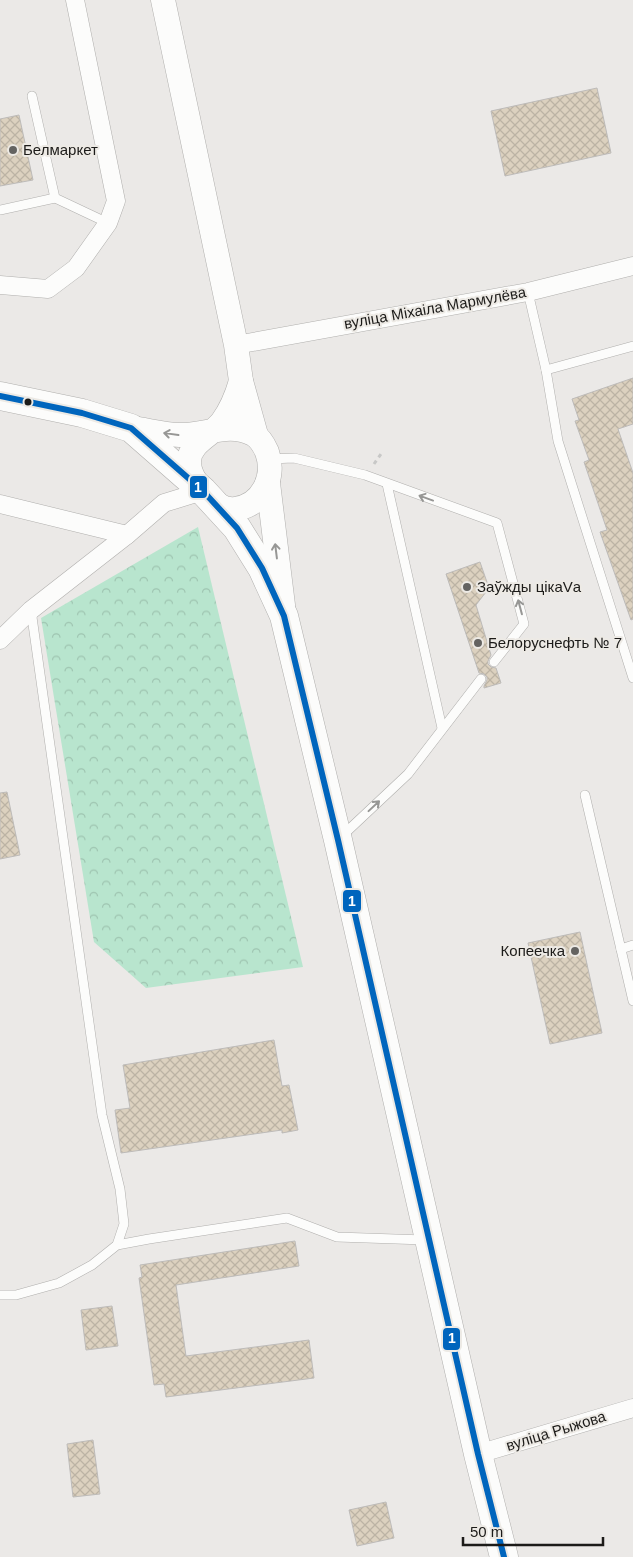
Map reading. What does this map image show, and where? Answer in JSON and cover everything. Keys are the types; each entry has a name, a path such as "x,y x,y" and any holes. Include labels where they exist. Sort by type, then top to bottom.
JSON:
{"main road":[{"path":"163,0 236,345 241,381 256,436"},
{"path":"241,381 225,418 196,445 191,454 189,462 191,474 203,492 237,528 262,568 284,616"},
{"path":"0,396 82,413 131,428 178,435 196,435 222,428 233,428 256,436 262,442 269,459 270,472 268,483 284,616 338,840 478,1454 504,1557"},
{"path":"131,428 219,507 226,510 246,506 256,500 268,483"}],"street":[{"path":"0,285 48,288 76,268 108,223 116,201 76,0"},
{"name":"вуліца Міхаіла Мармулёва","path":"236,345 528,292 633,266"},
{"path":"0,640 31,610 127,535 164,503 203,492"},
{"path":"0,504 127,535"},
{"name":"вуліца Рыжова","path":"478,1454 633,1408"}],"lane":[{"path":"32,96 55,198"},
{"path":"0,210 55,198 108,223"},
{"path":"528,292 546,370 558,441 633,678"},
{"path":"546,370 633,346"},
{"path":"269,459 294,458 365,475 497,523 524,624 494,662"},
{"path":"387,484 442,728"},
{"path":"31,610 102,1115 120,1189 124,1224 117,1246"},
{"path":"338,840 408,774 481,679"},
{"path":"586,795 633,1001"},
{"path":"621,949 633,945"},
{"path":"0,1296 16,1295 59,1283 92,1265 117,1246 148,1239 287,1218 336,1237 430,1240"}],"green space":[{"path":"198,527 303,967 146,988 94,942 41,618"}],"building":[{"path":"597,88 611,153 505,176 491,111"},
{"name":"Белмаркет","path":"19,115 33,180 0,186 0,119"},
{"path":"633,378 633,424 618,429 633,473 633,619 631,620 600,532 607,530 584,462 589,460 575,421 579,420 572,399"},
{"path":"480,562 489,588 476,605 491,655 488,664 496,668 501,683 484,688 487,677 479,673 446,574"},
{"path":"7,792 20,855 0,859 0,793"},
{"path":"580,932 602,1033 550,1044 528,943"},
{"path":"274,1040 282,1086 289,1085 298,1130 282,1133 282,1130 121,1153 115,1110 130,1108 123,1065"},
{"path":"295,1241 299,1266 176,1285 186,1356 309,1340 314,1378 166,1397 164,1384 154,1385 139,1278 142,1277 140,1265"},
{"path":"112,1306 118,1346 86,1350 81,1310"},
{"path":"93,1440 100,1494 73,1497 67,1444"},
{"path":"386,1502 394,1538 357,1546 349,1510"}],"transit line":[{"name":"1","path":"0,396 82,413 131,428 203,491 237,528 262,568 284,616 338,840 478,1454 504,1557"}],"place":[{"name":"Белмаркет","path":"13,150"},
{"name":"Заўжды цікаVа","path":"467,587"},
{"name":"Белоруснефть № 7","path":"478,643"},
{"name":"Копеечка","path":"575,951"}]}
